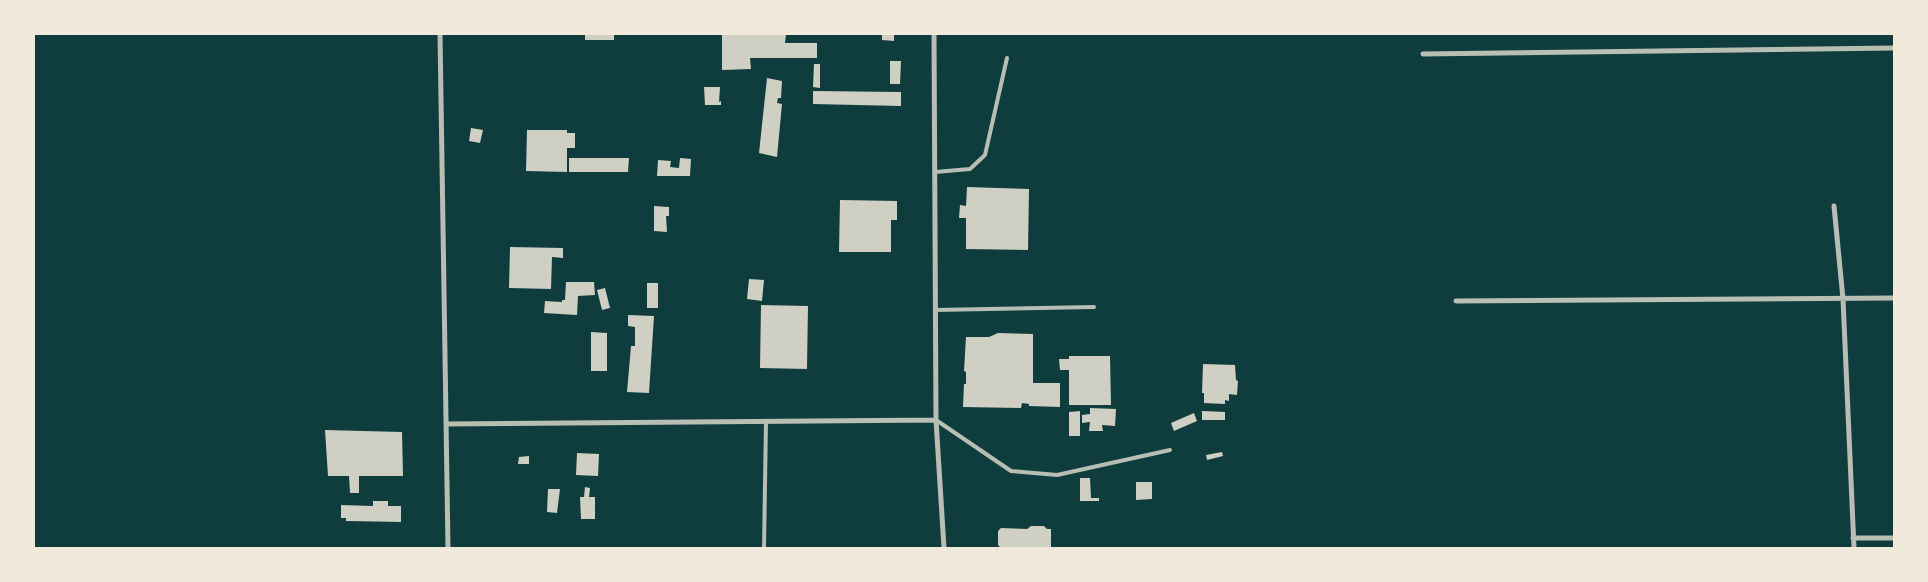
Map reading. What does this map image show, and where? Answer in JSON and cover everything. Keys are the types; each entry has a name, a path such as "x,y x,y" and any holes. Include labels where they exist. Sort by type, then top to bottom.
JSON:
{"street":[{"path":"440,34 448,548"},
{"path":"934,34 936,420 944,548"},
{"path":"1423,54 1894,48"},
{"path":"1834,206 1843,299 1854,548"},
{"path":"1456,301 1894,298"},
{"path":"446,424 936,420"},
{"path":"1853,538 1894,538"}],"lane":[{"path":"934,172 970,169 985,155 1008,58"},
{"path":"936,310 1094,307"},
{"path":"936,420 1012,471 1057,475 1170,450"},
{"path":"764,548 766,421"}],"building":[{"path":"585,34 614,34 614,40 585,40"},
{"path":"722,34 786,34 785,43 817,43 817,58 750,58 751,69 722,70"},
{"path":"882,34 894,34 894,41 882,40"},
{"path":"890,61 901,61 900,84 890,84"},
{"path":"814,64 820,64 820,88 813,87"},
{"path":"767,78 782,81 781,98 778,98 777,103 782,104 777,157 759,153"},
{"path":"704,87 720,87 719,102 721,101 721,105 705,105"},
{"path":"813,91 901,92 901,106 813,104"},
{"path":"471,128 483,130 480,143 469,141"},
{"path":"527,130 567,130 567,133 575,133 575,148 567,148 567,172 526,171"},
{"path":"569,158 629,158 628,172 569,172"},
{"path":"680,158 691,159 690,176 657,176 658,160 671,161 670,167 679,168"},
{"path":"967,187 1029,189 1028,250 966,249 966,218 959,218 960,205 966,206"},
{"path":"840,200 897,201 897,220 891,220 891,252 839,252"},
{"path":"654,206 669,207 669,216 666,216 667,232 654,231"},
{"path":"510,247 563,248 563,258 552,257 551,289 509,288"},
{"path":"749,279 764,280 762,301 747,299"},
{"path":"566,282 594,282 595,295 578,296 577,315 544,313 545,301 562,302 562,300 565,300"},
{"path":"647,283 658,283 658,308 647,308"},
{"path":"605,288 610,308 602,310 597,290"},
{"path":"761,305 808,306 807,369 760,368"},
{"path":"628,315 654,316 649,393 627,392 631,346 635,346 635,327 628,326"},
{"path":"591,332 607,333 607,371 591,371"},
{"path":"998,333 1033,334 1033,383 1060,383 1060,407 1029,406 1029,404 1022,403 1021,408 963,407 964,384 966,384 966,372 964,371 966,337 989,337"},
{"path":"1069,356 1110,356 1111,405 1069,405 1069,370 1060,370 1059,359 1069,359"},
{"path":"1203,364 1235,365 1236,380 1238,381 1237,395 1229,394 1229,401 1225,400 1225,404 1204,403 1204,393 1202,393"},
{"path":"1090,408 1116,409 1115,426 1102,425 1103,431 1089,431 1090,422 1082,423 1082,415 1090,414"},
{"path":"1080,411 1080,436 1069,436 1069,412"},
{"path":"1202,411 1225,412 1225,420 1202,420"},
{"path":"1194,413 1197,421 1174,431 1171,423"},
{"path":"325,430 402,432 403,476 359,476 359,493 350,493 349,476 328,476"},
{"path":"1222,452 1223,456 1207,460 1206,455"},
{"path":"577,453 599,454 598,476 576,475"},
{"path":"529,456 529,464 518,464 519,457"},
{"path":"1080,478 1090,478 1091,498 1099,498 1099,501 1080,501"},
{"path":"1136,482 1152,482 1152,499 1136,500"},
{"path":"585,487 590,488 589,497 595,497 595,519 581,519 580,497 584,497"},
{"path":"548,489 560,489 557,513 547,512"},
{"path":"373,501 388,501 388,506 401,506 401,522 346,521 346,518 341,518 341,505 373,506"},
{"path":"1031,526 1044,526 1047,529 1051,529 1051,548 1001,548 998,545 998,531 1001,528 1027,529"}]}
